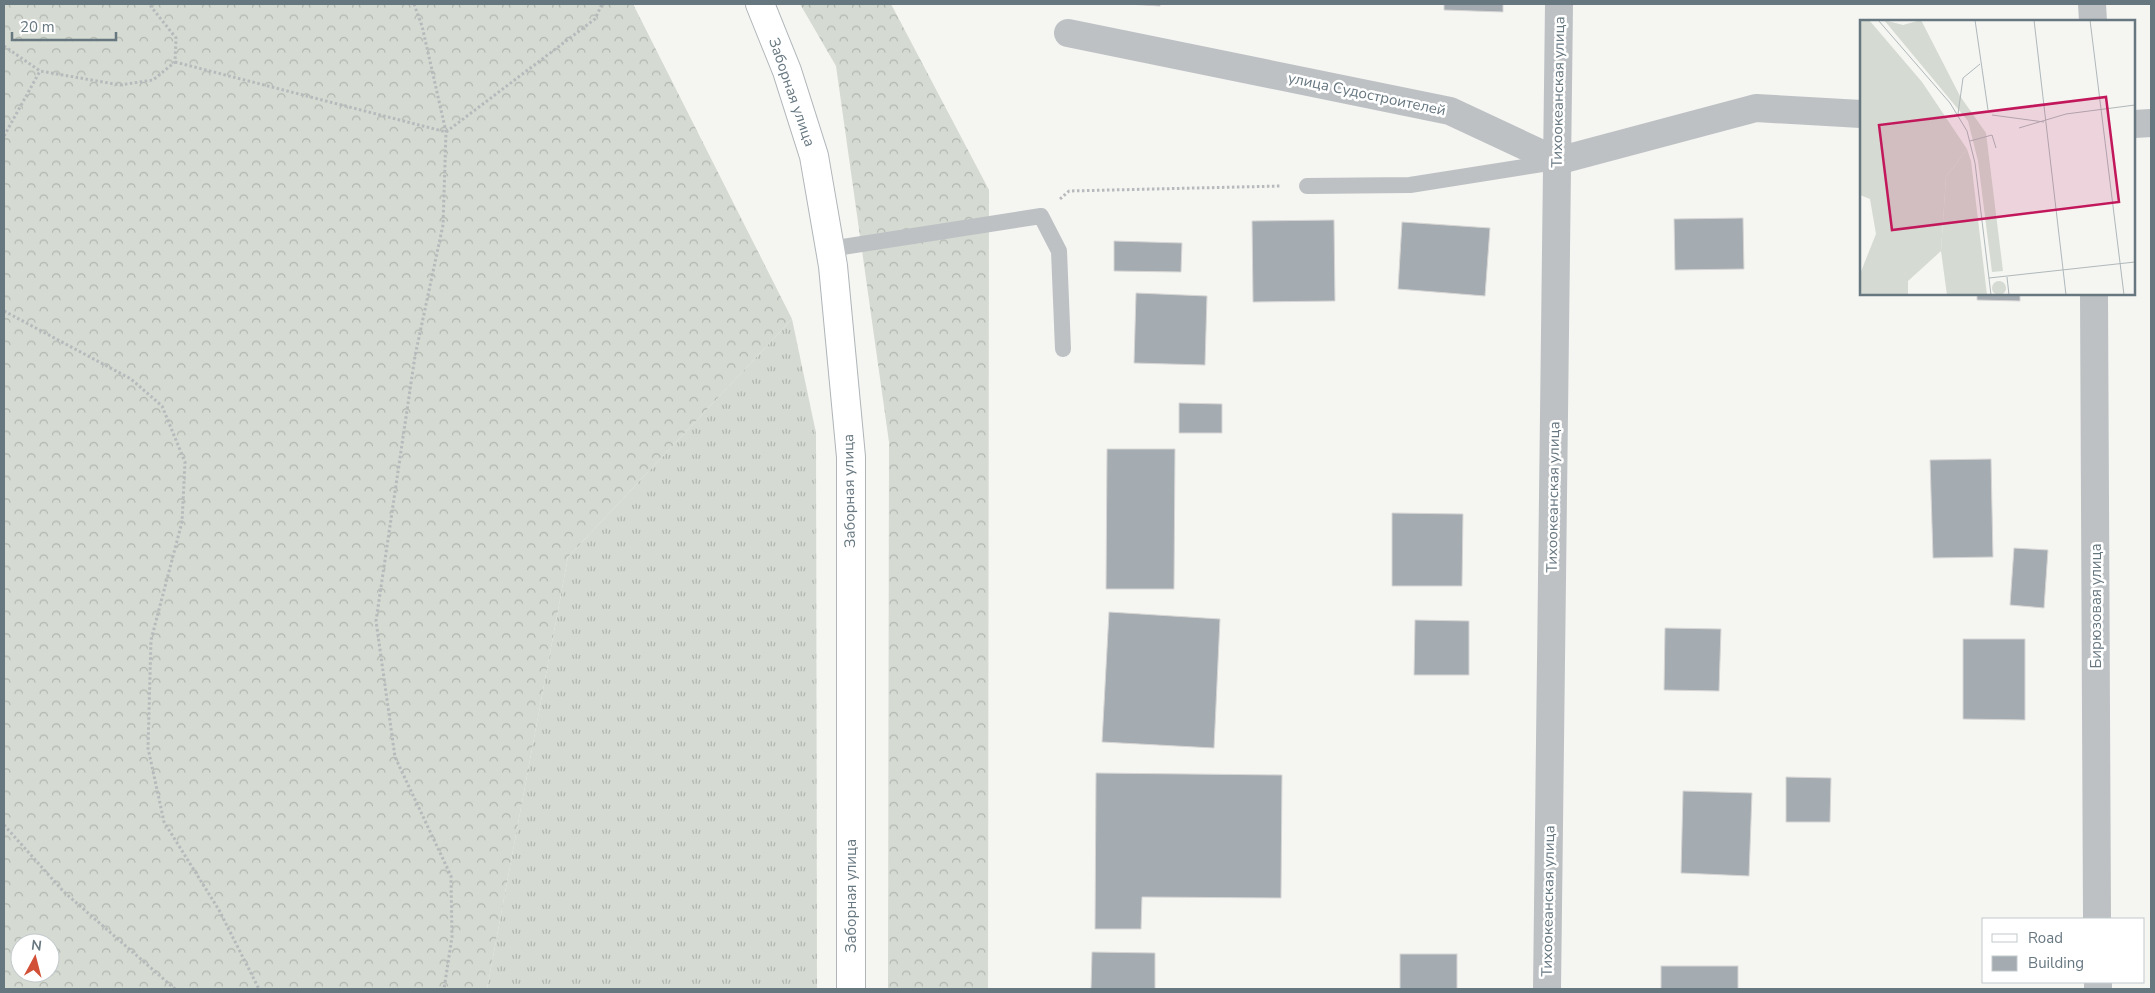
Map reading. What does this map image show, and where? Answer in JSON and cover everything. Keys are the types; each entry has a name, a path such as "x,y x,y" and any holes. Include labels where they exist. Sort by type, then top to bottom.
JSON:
{"street":[{"name":"Заборная улица","path":"760,4 787,71 814,156 830,249 851,457 852,989"},
{"name":"Тихоокеанская улица","path":"1547,989 1559,4"},
{"path":"2092,4 2092,20"},
{"name":"улица Судостроителей","path":"1068,33 1450,111 1558,161"},
{"path":"1558,161 1756,108 1860,114"},
{"path":"2135,124 2151,123"},
{"name":"Бирюзовая улица","path":"2094,295 2098,918"}],"lane":[{"path":"1307,186 1410,185 1558,161"},
{"path":"830,249 1041,216 1059,251 1063,349"}],"path":[{"path":"4,46 40,71 120,84 153,80 175,62 176,38 149,4"},
{"path":"414,4 422,26 446,132 443,225 415,356 376,621 395,757 451,876 452,937 444,989"},
{"path":"446,132 595,19 602,4"},
{"path":"175,62 446,132"},
{"path":"4,136 40,71"},
{"path":"1041,216 1070,191 1307,186"},
{"path":"4,310 131,379 162,406 185,462 182,522 151,640 148,748 164,822 219,910 259,989"},
{"path":"4,825 64,892 175,989"}],"green space":[{"path":"4,4 633,4 792,319 568,557 487,989 4,989"},
{"path":"800,4 891,4 989,190 988,989 888,989 889,442 836,66"},
{"path":"792,319 816,433 817,989 487,989 568,557"}],"building":[{"path":"1128,4 1160,4 1160,6"},
{"path":"1444,4 1503,4 1503,12 1444,10"},
{"path":"1743,218 1744,269 1675,270 1674,219"},
{"path":"1334,220 1335,301 1253,302 1252,221"},
{"path":"1402,222 1490,228 1485,296 1398,289"},
{"path":"1114,241 1182,243 1181,272 1114,271"},
{"path":"1136,293 1207,296 1205,365 1134,363"},
{"path":"1977,295 2020,295 2020,301 1977,300"},
{"path":"1179,403 1222,404 1222,433 1179,433"},
{"path":"1107,449 1175,449 1174,589 1106,589"},
{"path":"1991,459 1993,557 1933,558 1930,460"},
{"path":"1392,513 1463,514 1462,586 1392,586"},
{"path":"2014,548 2048,550 2044,608 2010,605"},
{"path":"1109,612 1220,619 1214,748 1102,742"},
{"path":"1415,620 1469,621 1469,675 1414,675"},
{"path":"1665,628 1721,629 1719,691 1664,690"},
{"path":"1963,639 2025,639 2025,720 1963,719"},
{"path":"1096,773 1282,775 1281,898 1142,897 1141,929 1095,929"},
{"path":"1786,777 1831,778 1830,822 1786,822"},
{"path":"1683,791 1752,793 1749,876 1681,873"},
{"path":"1092,952 1155,953 1155,989 1091,989"},
{"path":"1400,954 1457,954 1457,989 1400,989"},
{"path":"1661,966 1738,966 1738,989 1661,989"}]}
